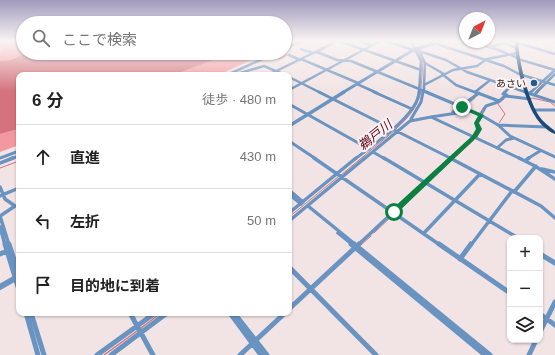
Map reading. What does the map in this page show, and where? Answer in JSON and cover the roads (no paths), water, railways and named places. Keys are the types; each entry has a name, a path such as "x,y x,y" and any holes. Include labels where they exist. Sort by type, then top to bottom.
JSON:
{"main road":[{"path":"518,59 534,110 546,127 555,133"}],"street":[{"path":"243,72 264,66 276,71 303,58"},
{"path":"336,58 377,71 481,115 498,125 514,138 555,157"},
{"path":"292,88 348,58"},
{"path":"387,58 421,70"},
{"path":"292,124 399,58"},
{"path":"411,120 421,102 421,61 419,58"},
{"path":"421,58 425,63 434,66 456,85 498,101"},
{"path":"437,58 446,61 459,69 489,81 555,102"},
{"path":"478,58 523,75 555,85"},
{"path":"424,85 443,74 459,69 478,66 485,60 494,58"},
{"path":"292,306 474,138 479,129 476,123 486,106 505,96 530,95 545,82 555,70 515,58"},
{"path":"300,59 357,83 412,109"},
{"path":"233,72 260,60"},
{"path":"292,211 373,152 396,130 407,117 422,90 424,85 425,63"},
{"path":"236,72 242,68"},
{"path":"459,69 530,95"},
{"path":"503,94 530,95 555,74"},
{"path":"292,78 334,98 541,206 555,218"},
{"path":"292,219 368,150 396,130 411,120 456,111 479,94 489,81"},
{"path":"498,101 509,88"},
{"path":"292,107 368,150"},
{"path":"534,110 555,110"},
{"path":"411,120 471,111"},
{"path":"430,117 534,166 555,179"},
{"path":"498,125 546,127"},
{"path":"474,138 534,166 555,172"},
{"path":"497,148 506,140 514,138"},
{"path":"292,142 507,291"},
{"path":"525,162 540,151"},
{"path":"0,158 16,152"},
{"path":"373,152 509,235"},
{"path":"0,163 16,157"},
{"path":"460,259 534,166"},
{"path":"424,233 480,174"},
{"path":"0,187 4,199 15,206 0,216 16,269"},
{"path":"2,194 16,189"},
{"path":"292,193 302,203"},
{"path":"292,196 302,203"},
{"path":"307,206 485,355"},
{"path":"489,222 513,235"},
{"path":"0,227 7,251 16,271"},
{"path":"356,247 490,355"},
{"path":"0,254 7,251"},
{"path":"543,254 555,262"},
{"path":"292,270 376,355"},
{"path":"0,287 16,277"},
{"path":"543,326 555,302"},
{"path":"27,316 38,355"},
{"path":"32,316 44,355"},
{"path":"132,316 153,355"},
{"path":"111,355 152,316"},
{"path":"97,355 163,316"},
{"path":"232,316 267,355"},
{"path":"236,316 261,355"},
{"path":"240,355 282,316"},
{"path":"543,316 555,325"},
{"path":"529,355 535,343"}],"waterway":[{"name":"鵜戸川","path":"421,58 423,62 421,88"},
{"path":"536,91 543,84"},
{"name":"鵜戸川","path":"396,129 412,112 418,102 421,91"},
{"path":"464,107 475,98"},
{"path":"532,98 550,102 555,106"},
{"path":"499,103 504,99"},
{"path":"498,104 505,114 499,123"},
{"path":"480,113 484,107"},
{"path":"477,137 481,130 478,123 482,117"},
{"name":"鵜戸川","path":"341,175 394,131"},
{"path":"454,158 474,140"},
{"path":"428,182 451,161"},
{"path":"0,168 16,162"},
{"name":"鵜戸川","path":"292,215 338,177"},
{"path":"397,213 424,186"},
{"path":"374,233 393,215"},
{"path":"361,245 371,236"},
{"name":"鵜戸川","path":"141,328 157,316"},
{"name":"鵜戸川","path":"104,355 137,331"}],"place":[{"name":"あさい","path":"534,83"}]}
